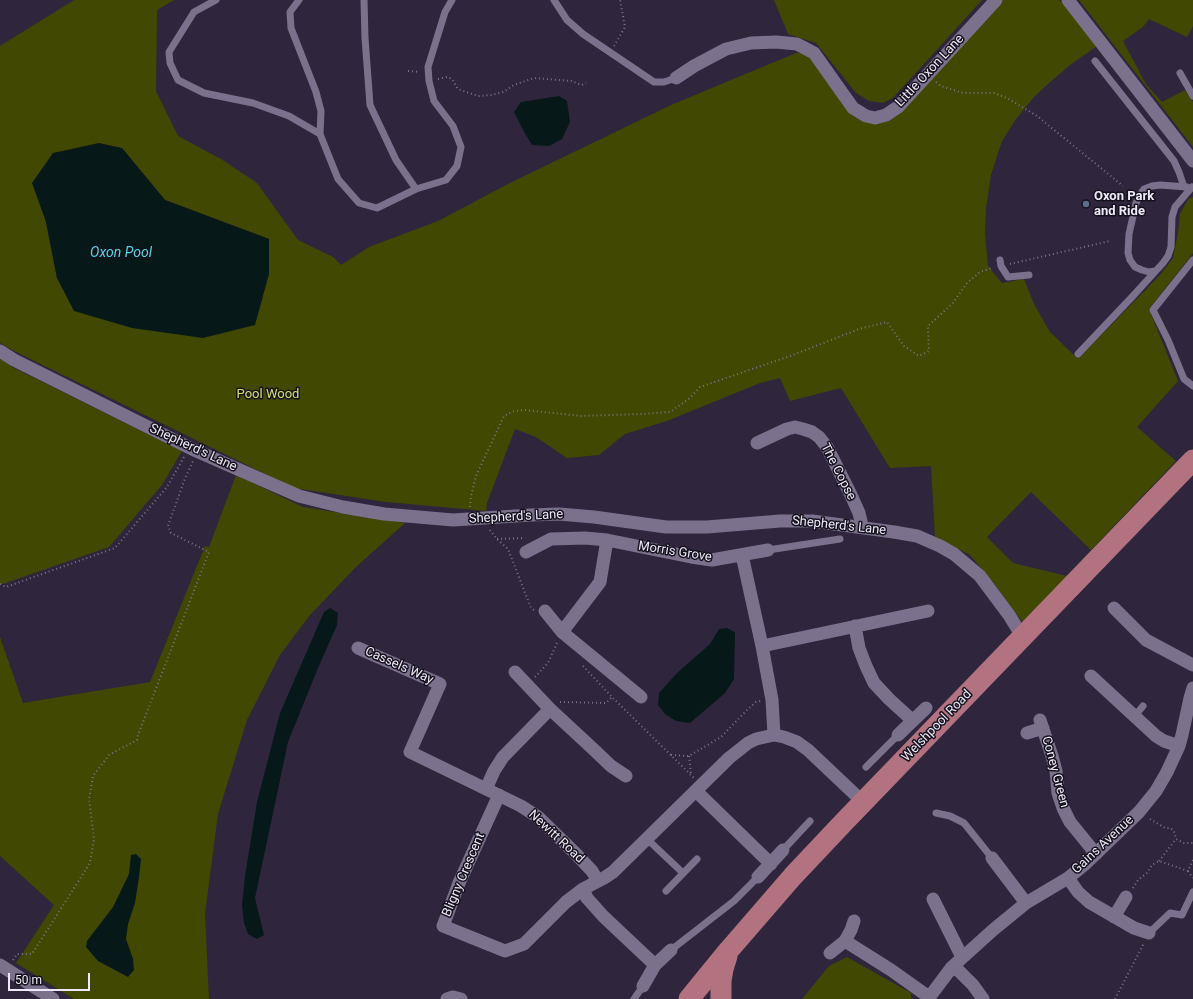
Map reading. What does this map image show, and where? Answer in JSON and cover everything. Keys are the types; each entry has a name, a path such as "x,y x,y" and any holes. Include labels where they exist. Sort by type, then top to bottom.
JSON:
{"main road":[{"name":"Welshpool Road","path":"689,999 793,876 1022,636 1193,460"},
{"path":"721,999 721,981 729,950"}],"street":[{"name":"Little Oxon Lane","path":"676,78 694,66 726,49 751,44 776,42 797,44 814,53 853,108 866,116 875,118 886,115 898,107 996,0"},
{"path":"1068,0 1193,161"},
{"name":"Shepherd's Lane","path":"0,351 14,360 192,452 299,496 342,507 384,514 453,520 559,514 594,516 666,526 707,527 780,521 812,521 917,536 954,554 980,576 1009,615 1022,636"},
{"name":"The Copse","path":"757,443 787,429 795,427 807,430 819,437 827,447 851,495 859,513 861,521 860,527"},
{"name":"Morris Grove","path":"526,552 550,539 585,538 607,540 712,560 768,550"},
{"path":"562,632 600,582 607,540"},
{"path":"742,555 772,700 774,735"},
{"path":"1114,608 1146,640 1193,665"},
{"path":"546,611 562,632 641,697"},
{"path":"762,646 928,611"},
{"path":"855,626 859,648 874,683 912,720"},
{"name":"Cassels Way","path":"358,648 440,684 410,752"},
{"path":"514,672 550,709 606,761 626,776"},
{"path":"1091,676 1156,736 1164,741 1185,739"},
{"name":"Gains Avenue","path":"929,998 952,967 962,957 1026,902 1068,878 1096,854 1139,812 1156,791 1185,739 1190,698 1193,688"},
{"path":"898,735 926,708"},
{"path":"486,789 494,771 503,757 550,709"},
{"name":"Coney Green","path":"1027,734 1041,724 1054,761 1058,793 1063,808 1070,822 1096,854"},
{"name":"Bligny Crescent","path":"499,795 459,883 443,926 505,951 524,944 566,902 584,889 613,872 729,758 748,743 756,739 774,735 784,736 796,742 808,750 863,802"},
{"name":"Newitt Road","path":"410,752 521,806 538,817 592,871 598,881"},
{"path":"696,791 771,864"},
{"path":"758,877 783,850"},
{"path":"992,858 1026,902"},
{"path":"1068,878 1078,892 1089,902 1134,928 1149,933"},
{"path":"584,889 587,898 598,910 655,965"},
{"path":"1114,917 1126,897"},
{"path":"933,899 962,957"},
{"path":"830,953 845,940 854,921"},
{"path":"845,940 891,970 929,998"},
{"path":"643,986 655,965 671,950"},
{"path":"952,967 973,985 983,999"},
{"path":"4,968 48,998"}],"lane":[{"path":"216,0 194,12 169,52 170,63 178,80 204,93 253,103 289,116 320,134"},
{"path":"300,0 290,12 291,28 316,92 320,111 320,134 338,179 359,203 377,208 416,190 446,180 457,166 461,148 453,126 434,101 429,81 428,67 445,12 452,0"},
{"path":"364,0 370,105 396,160 416,190"},
{"path":"554,0 567,20 583,34 654,82 664,82 676,78"},
{"path":"1095,61 1174,161 1184,187"},
{"path":"1180,73 1193,96"},
{"path":"1155,271 1149,272 1135,267 1130,260 1128,253 1129,239 1136,203 1144,189 1152,186 1192,187"},
{"path":"1078,354 1168,256 1171,247 1172,217 1175,208 1192,187"},
{"path":"1193,260 1153,310 1168,340 1184,379 1193,386"},
{"path":"1001,263 1008,277 1029,275"},
{"path":"768,550 840,539"},
{"path":"1134,717 1143,706"},
{"path":"866,767 898,735"},
{"path":"936,813 950,816 964,823 992,858"},
{"path":"783,850 810,821"},
{"path":"647,839 683,873"},
{"path":"666,891 697,859"},
{"path":"671,950 734,901 758,877"},
{"path":"1149,933 1170,913 1182,915 1193,892"},
{"path":"634,999 643,986"}],"path":[{"path":"610,52 625,27 620,0"},
{"path":"408,71 429,72"},
{"path":"927,76 941,86 963,93 994,93 1007,98 1037,116 1123,186"},
{"path":"429,81 447,77 452,79 458,89 478,96 503,92 534,78 571,81 582,85 586,83"},
{"path":"468,520 471,496 476,476 504,416 514,411 525,410 580,416 670,412 690,398 700,387 793,355 859,329 888,322 904,346 919,356 929,351 928,326 952,304 967,283 980,272 1001,263 1110,242"},
{"path":"0,584 6,587 116,548 167,487 192,452"},
{"path":"4,968 17,954 32,954 90,863 94,839 88,799 93,776 109,755 137,740 138,734 209,552 171,533 168,526 184,481 192,452"},
{"path":"527,685 548,663 562,632"},
{"path":"550,709 558,702 606,703 612,697"},
{"path":"670,755 689,756 721,737 756,702 772,700"},
{"path":"689,756 691,775"},
{"path":"1139,812 1165,828 1170,828 1174,831 1176,839"},
{"path":"1176,839 1193,843"},
{"path":"1126,897 1138,880 1147,873 1152,865 1159,861 1176,839"},
{"path":"1188,871 1193,860"},
{"path":"1159,861 1188,871 1193,878"},
{"path":"1115,999 1149,933"}],"green space":[{"name":"Pool Wood","path":"74,0 174,0 157,10 156,91 178,136 221,159 257,183 298,240 333,257 341,265 369,247 438,221 510,183 671,105 796,53 802,53 811,59 846,107 887,121 1000,0 1059,0 1068,8 1097,46 1070,65 1034,97 1016,119 1002,141 991,175 986,208 985,233 988,266 1002,283 1024,279 1034,304 1050,332 1078,359 1160,275 1173,258 1180,214 1188,199 1193,197 1193,253 1149,309 1178,381 1137,427 1176,461 1091,550 1031,492 987,537 1013,563 1067,576 1023,623 993,582 970,555 935,537 931,466 890,468 841,388 790,401 780,378 760,383 667,421 625,434 599,455 567,458 536,437 515,429 487,503 486,511 386,502 294,488 0,343 0,46","holes":["122,148 165,200 269,239 57,278 46,222"]},
{"path":"774,0 982,0 893,98 883,103 869,101 856,93 816,43 788,34"},
{"path":"1079,0 1193,0 1193,26 1187,37 1149,19 1143,27 1123,41 1146,84 1162,102 1185,90 1193,102 1193,147"},
{"path":"0,358 12,367 182,451 162,485 109,547 0,585"},
{"path":"236,475 303,507 405,523 356,567 310,615 280,655 247,720 218,814 205,914 209,999 74,999 16,963 54,905 0,856 0,637 23,703 150,682 205,546 209,547"},
{"path":"847,957 911,993 911,999 802,999 829,966"}],"water":[{"path":"559,96 567,101 570,122 562,139 549,146 532,145 514,112 521,102"},
{"name":"Oxon Pool","path":"99,143 122,148 165,200 269,239 269,274 255,325 203,338 132,328 74,311 57,278 46,222 32,183 53,153"},
{"path":"330,608 338,613 337,625 288,742 255,898 264,935 257,939 248,934 244,923 242,905 245,876 257,802 280,713 324,612"},
{"path":"727,628 735,632 734,679 725,693 690,723 676,721 665,714 658,705 659,693 677,673 710,644 719,629"},
{"path":"136,854 141,859 139,877 135,903 128,924 126,939 133,959 134,970 128,977 98,961 86,947 87,941 113,907 129,874 131,855"}],"place":[{"name":"Oxon Park and Ride","path":"1086,204"}]}
